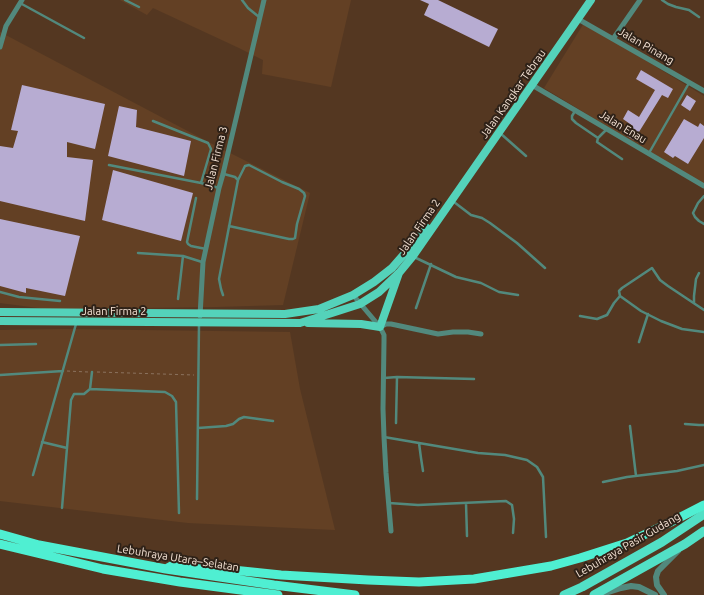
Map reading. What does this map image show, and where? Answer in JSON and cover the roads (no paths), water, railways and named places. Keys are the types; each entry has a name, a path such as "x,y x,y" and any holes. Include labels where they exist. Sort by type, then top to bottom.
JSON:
{"highway":[{"path":"166,569 175,564 281,575 368,580 419,582 474,579 551,566 627,543 704,505"},
{"name":"Lebuhraya Pasir Gudang","path":"564,595 582,587 662,542 704,514"},
{"path":"594,595 685,544 704,531"},
{"name":"Lebuhraya Utara–Selatan","path":"0,534 39,545 166,569 355,595"},
{"name":"Lebuhraya Utara–Selatan","path":"0,544 104,569 180,582 278,595"}],"main road":[{"name":"Jalan Kangkar Tebrau","path":"452,200 591,0"},
{"name":"Jalan Firma 2","path":"0,321 300,323 360,304 379,292 399,273 409,254 452,200"},
{"name":"Jalan Firma 2","path":"0,312 285,314 318,308 353,295 374,282 409,254"},
{"path":"300,323 361,324 380,326 399,273"}],"street":[{"name":"Jalan Firma 3","path":"199,323 203,262 264,0"},
{"path":"613,39 640,0"},
{"path":"0,46 6,26 21,1"},
{"name":"Jalan Pinang","path":"578,19 704,91"},
{"name":"Jalan Enau","path":"532,85 704,186"},
{"path":"353,295 380,326 384,335 383,409 391,531"},
{"path":"380,326 391,324 438,334 468,332 481,334"},
{"path":"664,595 657,585 656,578 658,571 685,544"},
{"path":"599,595 631,586 639,587 655,595"}],"lane":[{"path":"125,0 139,7"},
{"path":"242,0 248,8 259,17"},
{"path":"662,0 676,7 689,10 699,17"},
{"path":"21,1 84,38"},
{"path":"648,153 689,83"},
{"path":"575,110 572,119 598,138 597,142 622,159"},
{"path":"153,121 208,143 211,149 201,183"},
{"path":"598,138 608,129"},
{"path":"499,133 526,156"},
{"path":"109,165 201,183 219,188"},
{"path":"223,295 219,278 229,226 238,180 245,166 249,165 299,189 304,193 305,196 295,238 293,239 229,226"},
{"path":"223,174 234,177 238,180"},
{"path":"704,196 698,203 693,213 695,217 704,224"},
{"path":"196,198 187,242 191,246 206,249"},
{"path":"452,200 472,215 482,218 490,223 517,243 545,268"},
{"path":"138,253 183,256 203,262"},
{"path":"409,254 456,277 481,283 499,292 518,294"},
{"path":"178,299 183,256"},
{"path":"416,308 431,264"},
{"path":"580,316 597,319 607,315 620,296 619,291 652,268 660,280 704,310"},
{"path":"694,304 696,279 699,273"},
{"path":"0,292 19,297 60,300"},
{"path":"620,296 641,311 661,321 682,329 704,332"},
{"path":"639,342 648,314"},
{"path":"33,475 77,322"},
{"path":"197,499 199,323"},
{"path":"0,345 36,344"},
{"path":"0,375 63,371"},
{"path":"90,389 92,372"},
{"path":"396,423 397,377"},
{"path":"384,378 474,379"},
{"path":"62,508 71,400 74,394 84,394 90,389 165,392 172,396 176,402 179,513"},
{"path":"198,428 229,426 244,417 273,421"},
{"path":"685,424 704,425"},
{"path":"630,426 636,476"},
{"path":"384,437 478,453 505,455 527,460 537,467 543,477 546,537"},
{"path":"42,442 67,448"},
{"path":"419,443 423,471"},
{"path":"603,482 677,471 704,465"},
{"path":"388,503 418,505 506,501 512,505 514,533"},
{"path":"466,503 467,536"}]}
